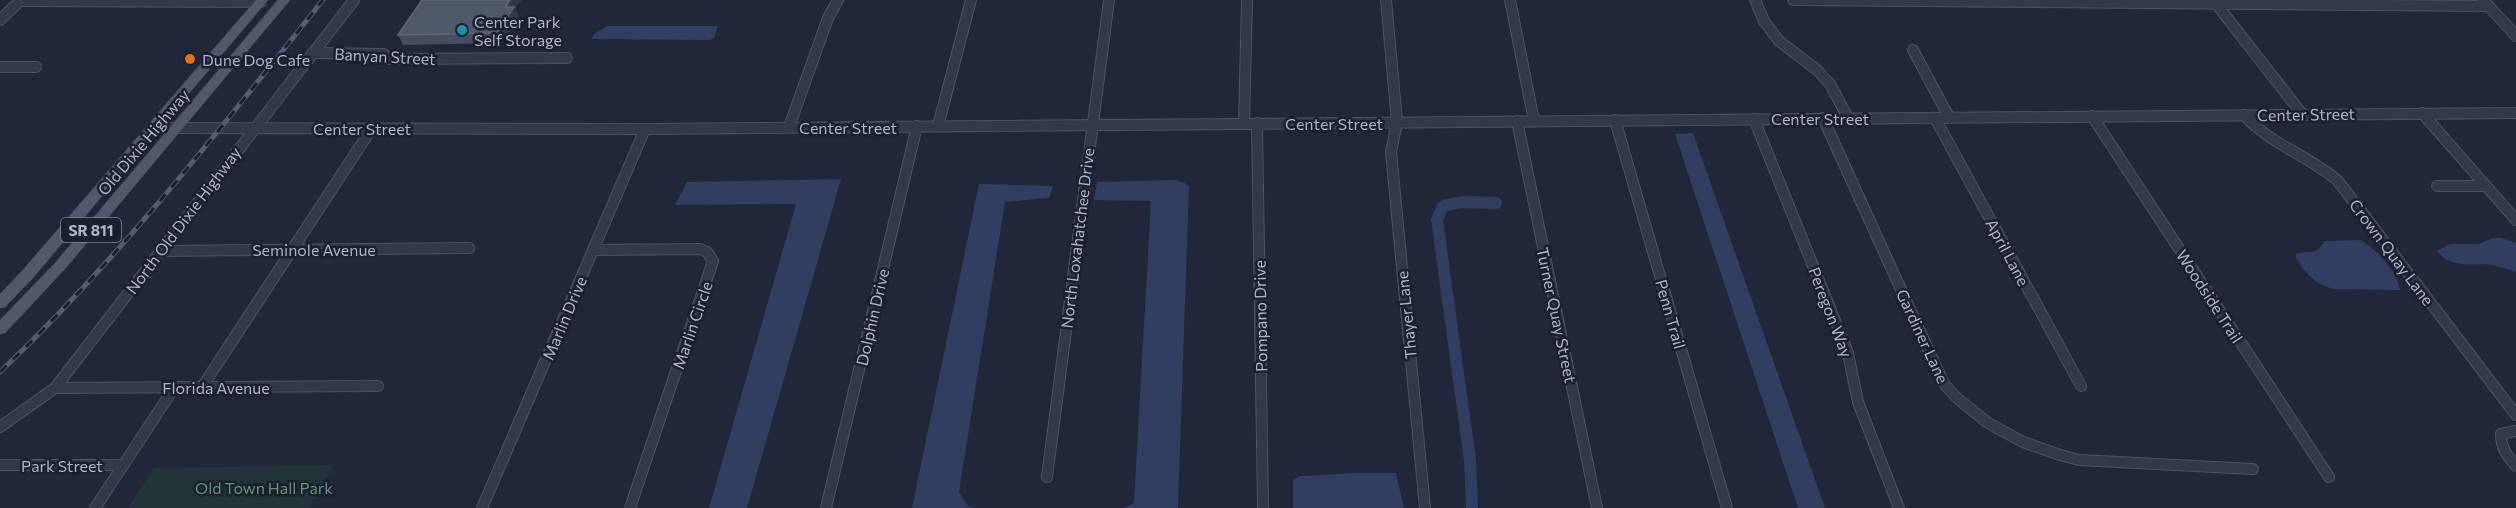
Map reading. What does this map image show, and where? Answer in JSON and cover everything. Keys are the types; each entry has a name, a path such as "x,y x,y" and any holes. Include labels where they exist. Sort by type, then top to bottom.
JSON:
{"main road":[{"name":"Old Dixie Highway","path":"0,329 60,266 284,0"},
{"name":"Old Dixie Highway","path":"0,303 262,1"}],"street":[{"name":"North Old Dixie Highway","path":"0,426 55,387 354,0"},
{"path":"789,127 828,18 838,0"},
{"path":"938,126 971,0"},
{"name":"North Loxahatchee Drive","path":"1047,477 1109,0"},
{"path":"1244,123 1247,0"},
{"name":"Thayer Lane","path":"1386,0 1397,122 1391,152 1425,508"},
{"path":"1510,0 1533,121"},
{"path":"1755,0 1764,21 1779,41 1817,70 1830,84 1848,118"},
{"path":"1793,0 2485,3 2516,36"},
{"path":"0,20 21,1 262,1"},
{"path":"2214,2 2302,114"},
{"path":"1913,50 1949,117"},
{"name":"Banyan Street","path":"312,53 384,54 387,59 567,58"},
{"path":"0,67 36,67"},
{"name":"Center Street","path":"153,128 645,129 2516,112"},
{"path":"2422,113 2516,220"},
{"name":"Crown Quay Lane","path":"2244,115 2267,139 2321,166 2338,181 2516,415"},
{"name":"Woodside Trail","path":"2092,116 2329,477"},
{"name":"April Lane","path":"1935,117 2081,386"},
{"name":"Gardiner Lane","path":"1823,118 1944,384 1960,403 1998,428 2031,445 2079,460 2253,469"},
{"name":"Peregon Way","path":"1754,119 1848,353 1858,402 1899,508"},
{"name":"Penn Trail","path":"1615,120 1727,508"},
{"name":"Turner Quay Street","path":"1517,121 1597,508"},
{"name":"Pompano Drive","path":"1257,123 1263,508"},
{"name":"Dolphin Drive","path":"826,508 917,126"},
{"path":"202,387 372,128"},
{"name":"Marlin Drive","path":"482,508 645,129"},
{"path":"2437,186 2486,186"},
{"name":"Seminole Avenue","path":"159,251 469,248"},
{"name":"Marlin Circle","path":"593,250 700,249 707,252 713,261 630,508"},
{"name":"Florida Avenue","path":"55,387 378,386"},
{"path":"95,508 174,388"},
{"path":"2516,431 2508,430 2500,434 2500,445 2507,458 2516,466"},
{"name":"Park Street","path":"0,465 123,465"}],"green space":[{"name":"Old Town Hall Park","path":"334,465 309,508 128,508 154,468"}],"water":[{"path":"607,26 718,26 714,38 710,40 591,39 594,34"},
{"path":"1693,133 1825,508 1798,508 1675,134"},
{"path":"841,179 747,508 709,508 796,204 675,205 687,182"},
{"path":"1176,180 1189,185 1178,508 1123,508 1134,503 1151,201 1094,200 1097,182"},
{"path":"979,184 1053,186 1049,198 1005,202 959,492 968,506 976,508 912,508"},
{"path":"2493,238 2516,243 2516,272 2492,265 2456,263 2449,261 2437,251 2450,244 2478,244"},
{"path":"2361,240 2385,262 2395,276 2400,290 2333,289 2311,278 2296,258 2296,254 2316,251 2324,241"},
{"path":"1396,473 1404,508 1293,508 1293,480 1300,476"}],"building":[{"name":"Center Park Self Storage","path":"422,0 510,0 505,7 514,7 497,33 398,35"}],"waterway":[{"path":"1472,508 1470,460 1437,220 1443,206 1462,202 1496,203"}],"railway":[{"path":"0,372 87,284 168,192 323,0"}],"place":[{"name":"Center Park Self Storage","path":"462,30"},
{"name":"Dune Dog Cafe","path":"190,59"}]}
